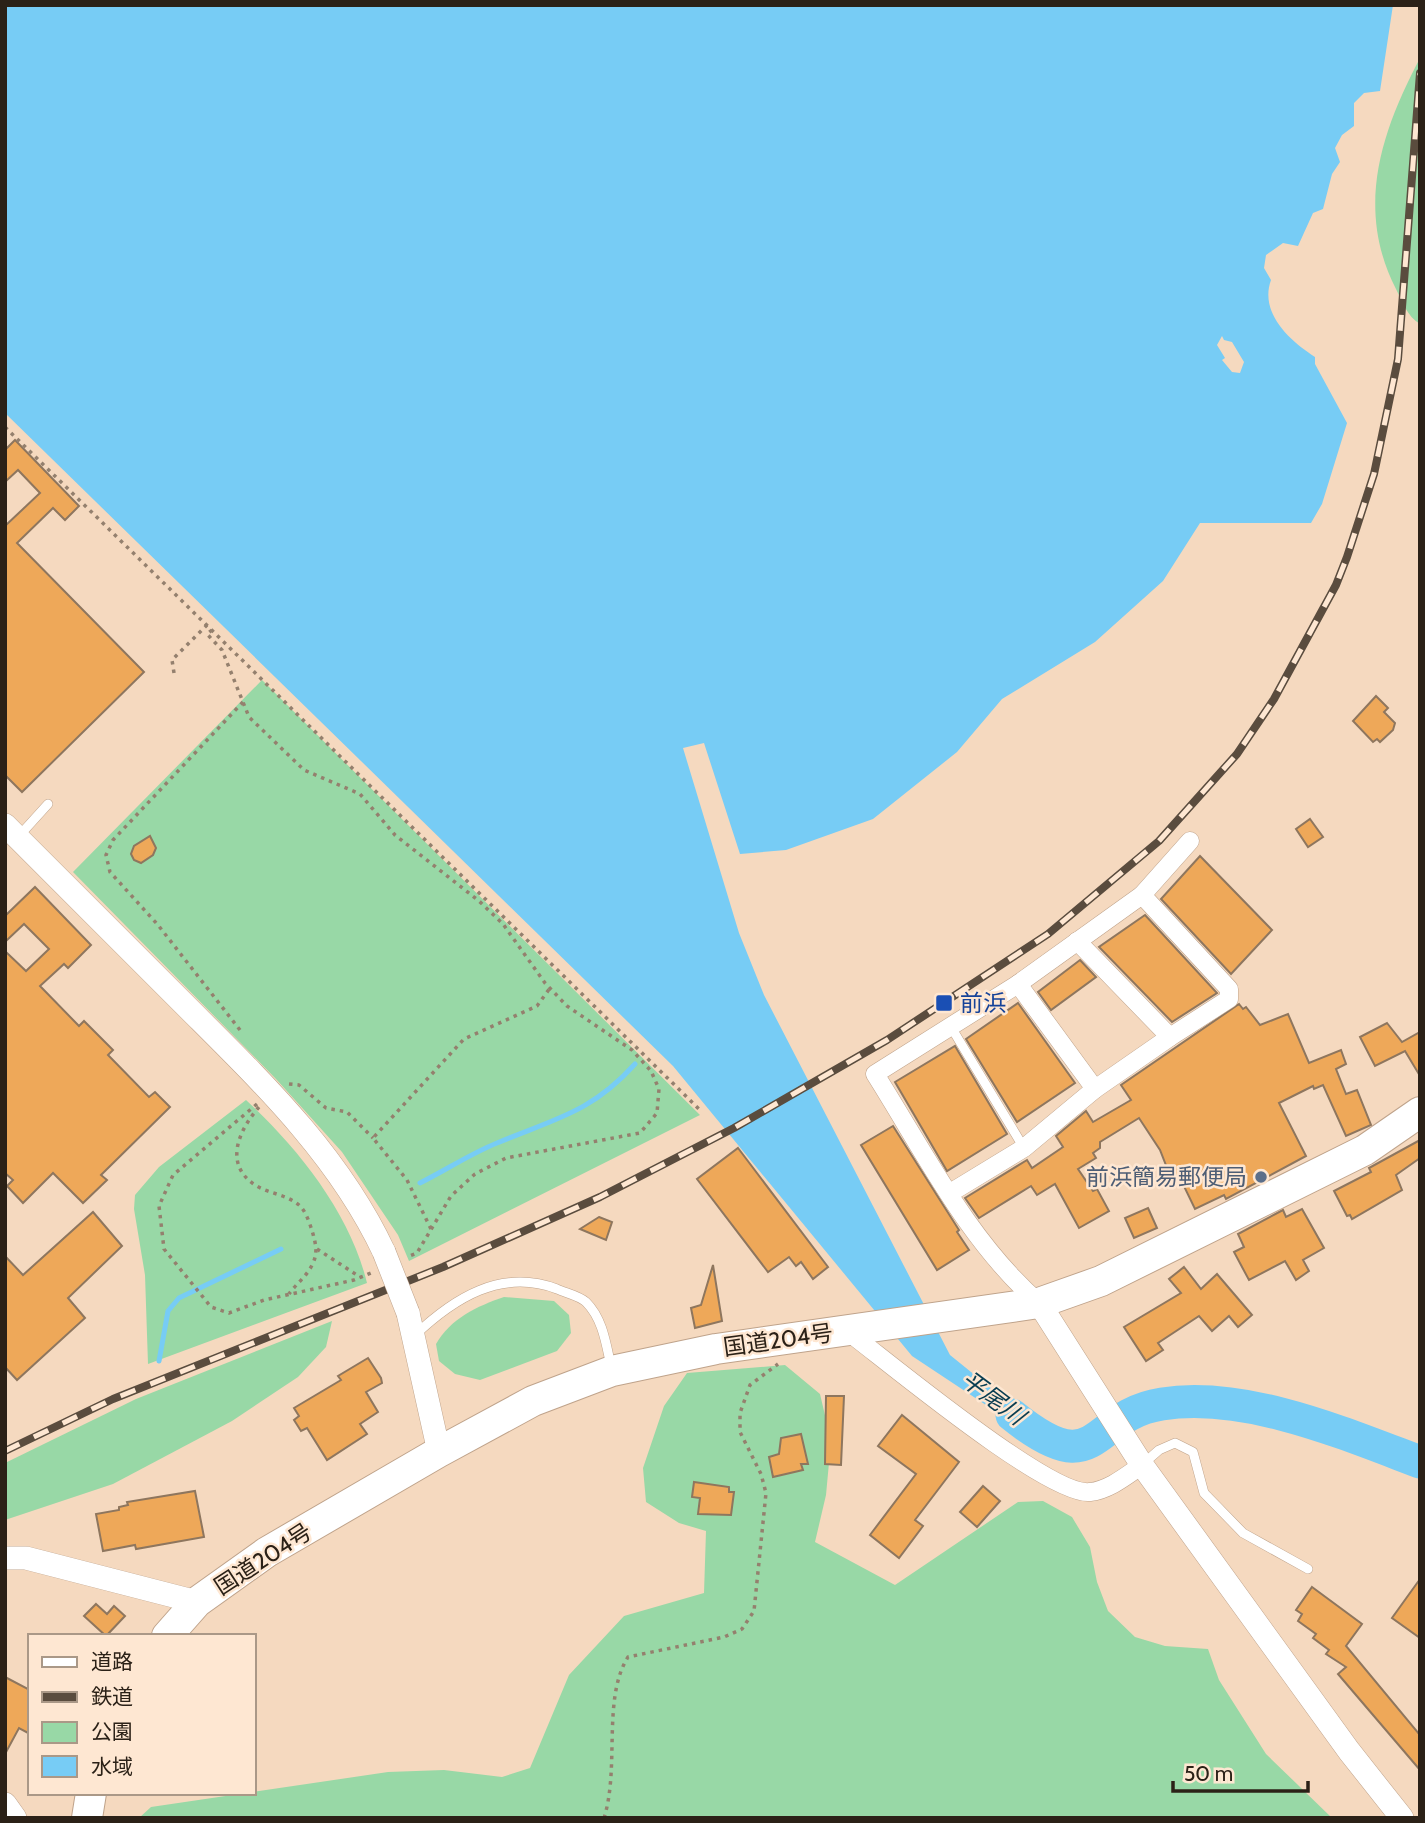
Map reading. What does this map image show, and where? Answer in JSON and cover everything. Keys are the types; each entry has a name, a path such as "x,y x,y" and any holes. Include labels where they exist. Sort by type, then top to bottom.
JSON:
{"highway":[{"name":"国道204号","path":"169,1634 198,1602 267,1552 533,1401 612,1371 790,1338 1039,1303 1101,1281 1365,1150 1420,1112"},
{"path":"87,1818 92,1795"}],"street":[{"path":"10,832 272,1093 330,1162 368,1217 391,1259 408,1313 439,1452"},
{"path":"1190,841 1142,895 1018,984 875,1074 983,1247 1008,1276 1039,1303 1137,1458 1349,1751 1402,1818"},
{"path":"950,1193 1024,1148 1095,1088 1228,999 1229,989 1142,895"},
{"path":"1077,941 1170,1037"},
{"path":"1018,984 1095,1088"},
{"path":"856,1329 1026,1466 1063,1488 1089,1492 1114,1484 1137,1458"},
{"path":"5,1558 26,1558 198,1602"},
{"path":"5,1804 15,1818"}],"lane":[{"path":"10,832 48,804"},
{"path":"951,1027 1024,1148"},
{"path":"413,1337 441,1311 480,1288 516,1281 549,1286 586,1300 603,1327 612,1371"},
{"path":"1137,1458 1175,1444 1193,1452 1204,1493 1243,1533 1308,1569"}],"path":[{"path":"5,427 644,1059 700,1110"},
{"path":"174,673 172,660 206,625"},
{"path":"212,630 207,635 222,650 249,717 304,770 360,794 395,835 479,901 503,924 550,988 567,1006 644,1059 659,1089 657,1113 640,1133 506,1158 475,1174 451,1196 417,1253 391,1259 360,1277 289,1294 229,1313 211,1307 164,1249 159,1206 173,1175 283,1084 299,1085 326,1108 347,1112 373,1138 407,1180 431,1229"},
{"path":"241,1031 158,925 110,872 106,855 113,839 243,702"},
{"path":"373,1138 464,1040 537,1006 550,988"},
{"path":"272,1093 243,1126 236,1154 241,1173 257,1186 281,1194 301,1206 310,1224 317,1249 313,1264 289,1294"},
{"path":"317,1249 360,1277"},
{"path":"604,1818 614,1772 614,1704 620,1670 628,1657 724,1637 742,1629 754,1611 766,1493 761,1474 740,1432 740,1413 750,1385 781,1362 790,1338"}],"green space":[{"path":"1420,58 1420,324 1406,309 1384,259 1377,230 1375,200 1384,143 1394,114"},
{"path":"262,680 700,1115 409,1261 398,1235 342,1152 276,1079 73,872"},
{"path":"246,1100 284,1139 320,1183 348,1232 367,1283 148,1364 145,1275 134,1209 135,1195 159,1167"},
{"path":"504,1297 554,1301 569,1315 571,1333 557,1351 480,1380 455,1374 439,1361 436,1344 449,1327 465,1314"},
{"path":"332,1321 326,1347 298,1377 232,1421 113,1484 5,1520 5,1463 136,1399"},
{"path":"785,1365 820,1394 831,1441 826,1495 815,1542 895,1585 1018,1502 1043,1501 1072,1517 1090,1547 1097,1582 1108,1611 1135,1637 1165,1646 1208,1649 1219,1680 1266,1754 1332,1818 139,1818 151,1807 232,1795 256,1795 256,1791 388,1772 444,1770 502,1777 530,1768 569,1675 624,1616 704,1593 706,1531 679,1523 646,1502 643,1468 664,1406 687,1373"}],"water":[{"path":"5,5 1393,5 1380,91 1364,93 1354,103 1354,126 1342,135 1335,148 1340,162 1332,174 1323,209 1313,213 1298,246 1283,243 1266,255 1264,268 1271,280 1268,292 1273,315 1296,343 1315,357 1315,364 1347,423 1322,504 1311,523 1200,523 1163,581 1095,642 1002,699 957,752 873,819 786,850 740,854 704,743 683,748 739,933 764,995 950,1355 1044,1431 1048,1441 1019,1427 912,1356 673,1066 5,413","holes":["1222,336 1224,340 1232,342 1244,362 1240,373 1232,372 1222,360 1225,358 1217,345"]}],"building":[{"path":"15,440 79,506 65,520 53,508 17,543 144,672 22,792 5,775 5,526 40,493 18,470 5,482 5,450"},
{"path":"1376,696 1388,708 1384,712 1395,723 1393,730 1380,742 1377,739 1373,742 1353,721"},
{"path":"1310,819 1323,837 1308,847 1296,829"},
{"path":"150,836 156,848 153,855 141,863 134,860 131,854 134,846"},
{"path":"1200,856 1272,930 1231,974 1161,899"},
{"path":"35,887 91,945 68,968 64,964 40,986 79,1026 84,1021 113,1050 108,1055 149,1097 155,1092 170,1107 101,1175 107,1180 83,1203 53,1173 23,1203 7,1186 13,1180 5,1173 5,951 26,971 49,949 24,924 5,942 5,916"},
{"path":"1145,915 1217,993 1172,1022 1099,947"},
{"path":"1080,960 1096,977 1051,1010 1038,992"},
{"path":"1018,1003 1075,1083 1017,1122 966,1039"},
{"path":"1239,1004 1243,1009 1246,1007 1260,1025 1288,1014 1309,1063 1341,1050 1346,1064 1336,1069 1346,1094 1357,1090 1371,1125 1346,1136 1323,1085 1314,1089 1313,1086 1279,1103 1306,1156 1226,1199 1224,1195 1195,1209 1182,1182 1176,1185 1171,1178 1160,1150 1139,1118 1100,1142 1100,1148 1093,1153 1096,1158 1078,1169 1093,1191 1097,1189 1109,1211 1079,1228 1055,1184 1037,1195 1031,1186 979,1218 965,1198 1027,1160 1032,1168 1063,1147 1056,1136 1086,1111 1093,1122 1131,1100 1121,1085"},
{"path":"1387,1023 1402,1042 1420,1032 1420,1076 1405,1051 1375,1066 1360,1037"},
{"path":"955,1046 1007,1134 947,1171 895,1082"},
{"path":"893,1126 969,1250 937,1270 861,1145"},
{"path":"1420,1140 1420,1158 1396,1175 1402,1190 1352,1219 1350,1215 1347,1216 1334,1191 1371,1172 1369,1168"},
{"path":"738,1148 828,1267 813,1279 801,1262 796,1266 789,1257 768,1272 697,1179"},
{"path":"1148,1208 1157,1228 1134,1238 1125,1218"},
{"path":"1302,1209 1324,1248 1303,1260 1309,1271 1296,1280 1285,1261 1249,1280 1234,1252 1244,1247 1238,1234 1283,1210 1286,1217"},
{"path":"93,1212 122,1246 68,1298 85,1318 17,1380 5,1367 5,1256 23,1275"},
{"path":"599,1217 612,1222 606,1240 580,1229"},
{"path":"713,1265 722,1321 695,1328 691,1308 701,1305"},
{"path":"1184,1267 1201,1289 1217,1274 1252,1315 1238,1327 1229,1316 1212,1331 1199,1316 1158,1343 1163,1350 1146,1361 1124,1327 1181,1293 1169,1279"},
{"path":"368,1358 382,1383 366,1392 378,1412 360,1424 367,1434 327,1460 307,1428 301,1431 294,1420 299,1416 294,1408 341,1380 338,1376"},
{"path":"826,1396 844,1396 841,1465 825,1464"},
{"path":"902,1415 959,1462 915,1520 923,1526 899,1558 870,1535 916,1474 878,1446"},
{"path":"801,1434 808,1464 801,1464 803,1470 773,1477 769,1457 779,1454 781,1438"},
{"path":"694,1482 729,1487 729,1492 734,1492 731,1515 698,1514 700,1498 692,1497"},
{"path":"983,1486 1000,1501 977,1527 960,1512"},
{"path":"195,1491 204,1537 136,1549 135,1545 103,1551 96,1514 119,1510 119,1507 128,1505 127,1502"},
{"path":"1420,1579 1420,1638 1392,1618"},
{"path":"1312,1587 1362,1624 1346,1646 1420,1735 1420,1770 1338,1674 1346,1667 1326,1654 1329,1650 1313,1638 1316,1634 1298,1621 1302,1614 1296,1610"},
{"path":"96,1604 107,1614 114,1606 125,1616 108,1634 104,1634 84,1616"},
{"path":"5,1677 28,1689 28,1733 19,1728 5,1754"}],"waterway":[{"path":"420,1183 487,1147 571,1113 603,1094 635,1064"},
{"path":"159,1361 168,1311 179,1298 281,1249"},
{"name":"平尾川","path":"1012,1415 1041,1435 1062,1445 1079,1446 1093,1440 1120,1420 1162,1404 1226,1404 1293,1417 1420,1462"}],"railway":[{"path":"5,1451 113,1399 443,1267 600,1197 734,1128 887,1040 1048,934 1159,841 1237,754 1274,699 1336,585 1347,557 1374,474 1398,359 1420,73"}],"place":[{"name":"前浜","path":"944,1003"},
{"name":"前浜簡易郵便局","path":"1261,1177"}]}
